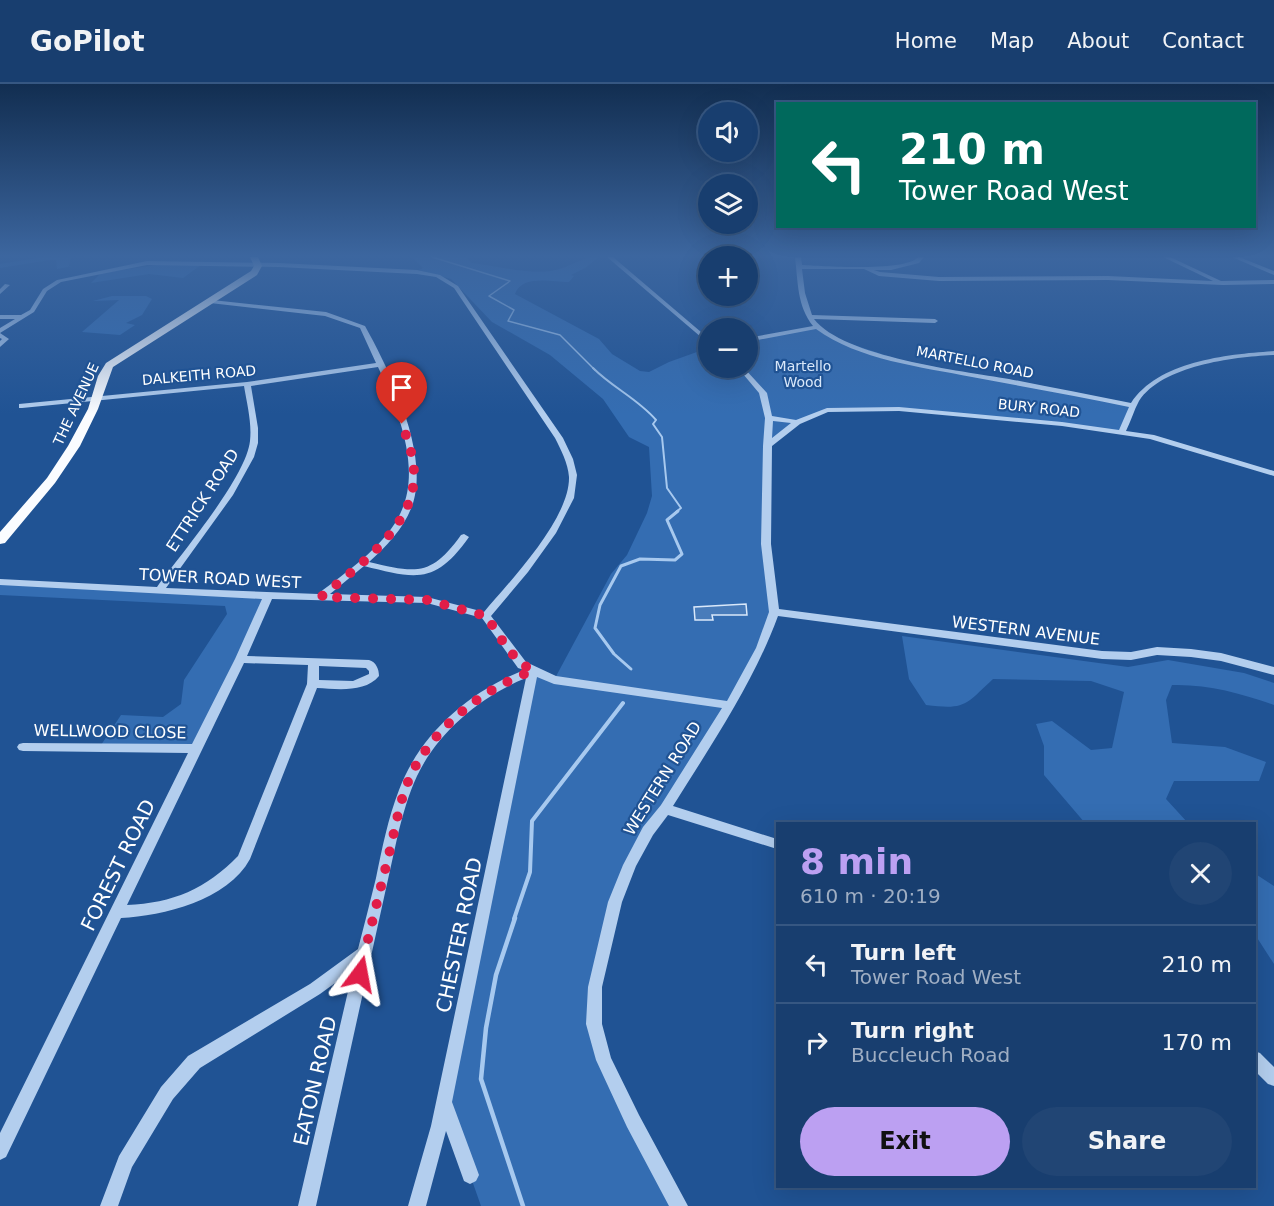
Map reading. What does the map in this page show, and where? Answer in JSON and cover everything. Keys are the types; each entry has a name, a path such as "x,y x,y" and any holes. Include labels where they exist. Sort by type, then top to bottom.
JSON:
{"main road":[{"name":"THE AVENUE","path":"0,540 51,480 74,446 98,396 103,376 109,365 200,309"}],"street":[{"path":"0,345 6,339 0,333 35,309"},
{"path":"294,309 326,314 363,327 413,458 415,477 403,516 362,563 321,597"},
{"path":"471,309 559,438 568,454 573,479 570,502 559,522 486,616 522,665 554,680 730,705"},
{"path":"671,309 698,332"},
{"name":"MARTELLO ROAD","path":"806,309 817,327 842,341 900,360 1134,406"},
{"path":"0,317 25,317"},
{"path":"809,317 935,321"},
{"path":"758,338 817,327"},
{"path":"1122,432 1137,399 1151,387 1174,374 1233,357 1274,354"},
{"name":"DALKEITH ROAD","path":"22,406 98,396 247,384 379,365"},
{"name":"WESTERN ROAD","path":"679,1206 628,1111 604,1060 594,1024 595,987 615,902 648,831 665,809 730,705 760,648 774,612 766,544 769,418 764,393 750,378"},
{"name":"ETTRICK ROAD","path":"159,591 236,482 252,452 254,423 247,384"},
{"name":"BURY ROAD","path":"767,446 797,422 827,410 899,409 1122,432 1200,450 1274,474"},
{"name":"BURY ROAD","path":"769,418 797,422"},
{"path":"362,563 407,574 425,574 441,566 464,537"},
{"name":"TOWER ROAD WEST","path":"0,582 268,596 427,600 486,616"},
{"name":"FOREST ROAD","path":"0,1150 240,659 268,596"},
{"name":"WESTERN AVENUE","path":"774,612 1102,655 1131,656 1157,651 1191,653 1221,657 1274,671"},
{"path":"240,659 369,664 374,670 374,676 367,682 356,685 313,684"},
{"path":"116,912 144,912 180,904 200,895 231,873 243,859 313,684 314,661"},
{"name":"EATON ROAD","path":"307,1206 364,953 401,803 411,775 440,734 478,699 515,677 533,671"},
{"name":"CHESTER ROAD","path":"417,1206 444,1101 533,671"},
{"name":"WELLWOOD CLOSE","path":"23,747 196,749"},
{"path":"665,809 776,844"},
{"path":"109,1206 125,1162 166,1093 194,1062 315,989 364,953"},
{"path":"1256,1061 1274,1078"},
{"path":"444,1101 470,1175"}],"green space":[{"path":"108,309 146,309 142,315 126,323 135,325 120,335 82,332"},
{"name":"Martello Wood","path":"480,309 544,309 599,339 612,354 640,371 649,372 698,352 698,378 758,378 758,338 817,327 842,341 900,360 1134,406 1122,432 933,411 827,410 797,422 767,446 766,544 774,600 761,648 665,809 615,902 594,1024 679,1206 481,1206 444,1101 533,671 554,680 611,574 627,555 647,513 652,496 649,447 629,437 603,399 550,355 492,322"},
{"path":"0,582 268,596 196,749 99,748 121,715 163,717 181,704 184,680 227,614 225,606 0,595"},
{"path":"902,636 1128,667 1168,660 1244,673 1274,683 1274,705 1224,690 1172,685 1166,700 1172,743 1225,747 1266,762 1259,781 1174,781 1166,799 1187,822 1084,822 1044,775 1044,746 1036,724 1052,721 1091,750 1112,748 1124,692 1091,681 993,679 964,704 949,707 926,705 909,679"},
{"path":"1256,874 1274,886 1274,964 1256,936"}],"building":[{"path":"746,604 747,615 712,615 713,620 695,620 694,607"}],"waterway":[{"path":"513,309 508,321 560,335 593,368"},
{"path":"593,368 656,420 653,424 662,437 667,488 681,508 676,512"},
{"path":"631,669 614,654 595,628 600,605 621,566 640,559 675,560 682,554 667,520 678,511"},
{"path":"514,919 530,872 532,821 623,703"},
{"path":"515,918 496,975 486,1028 481,1079 523,1206"}],"route":[{"path":"360,974 401,803 411,775 440,734 478,699 515,677 533,671 522,665 509,650 486,616 427,600 321,597 362,563 388,536 403,516 415,477 413,458 402,424"}]}
